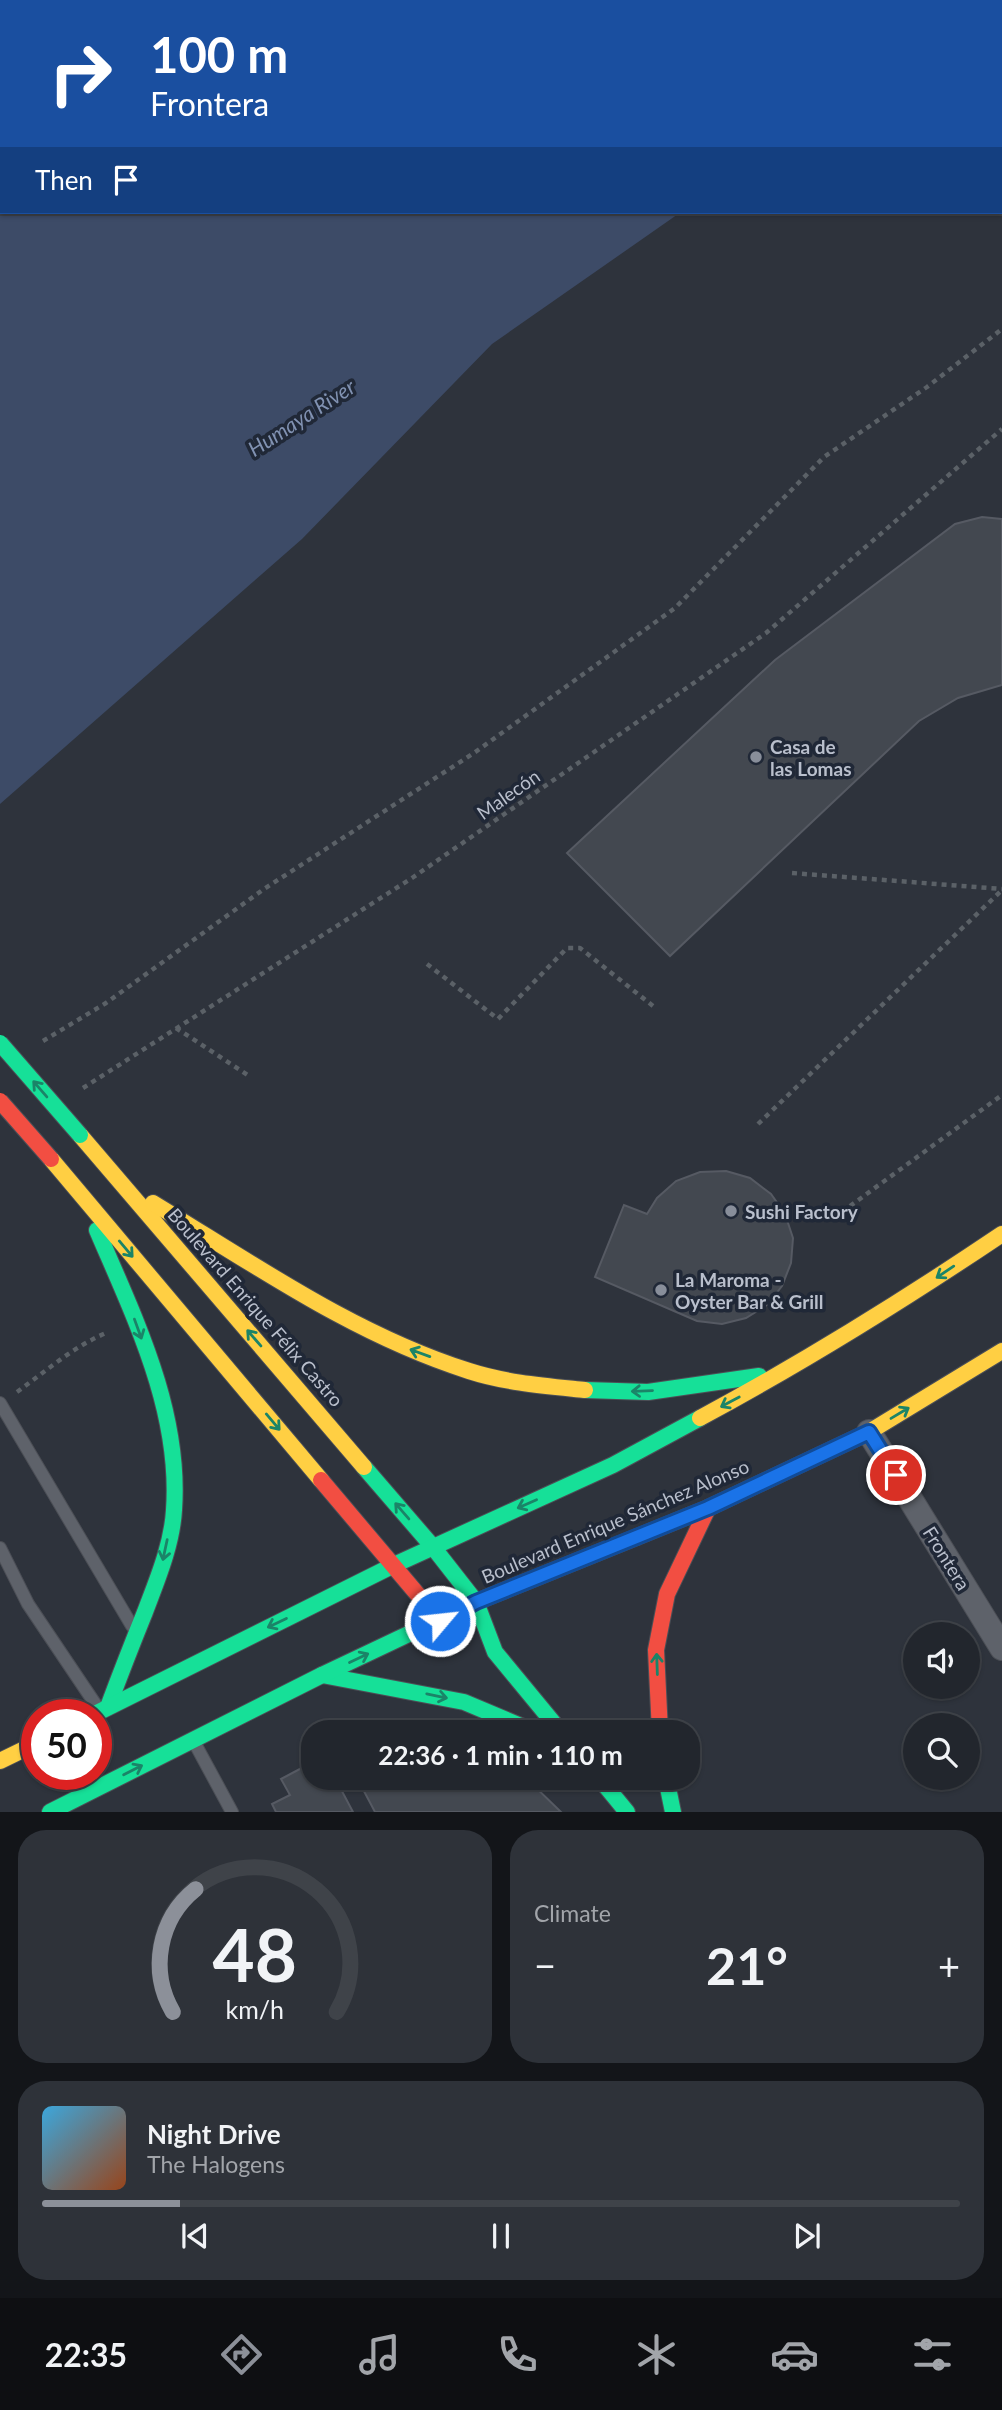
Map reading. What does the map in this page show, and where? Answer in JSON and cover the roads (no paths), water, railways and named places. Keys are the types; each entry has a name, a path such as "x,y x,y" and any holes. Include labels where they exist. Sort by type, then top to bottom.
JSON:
{"main road":[{"name":"Boulevard Enrique Félix Castro","path":"0,1043 433,1547 476,1602 495,1652"},
{"path":"0,1101 440,1621 495,1652 551,1720"},
{"path":"121,1183 314,1301 394,1343 471,1372 534,1385 580,1390 649,1392 783,1373"},
{"path":"83,1198 136,1321 159,1384 172,1443 174,1511 162,1568 106,1699"},
{"path":"112,1706 394,1565 613,1465 783,1373 915,1292 1002,1234"},
{"name":"Boulevard Enrique Sánchez Alonso","path":"50,1811 321,1675 476,1602 708,1508 869,1432 1002,1352"},
{"path":"659,1720 656,1650 667,1594 708,1508"},
{"path":"321,1675 464,1702 507,1720"},
{"path":"0,1760 21,1750"},
{"path":"609,1790 627,1811"},
{"path":"669,1790 673,1811"}],"street":[{"name":"Frontera","path":"869,1432 1002,1648"}],"lane":[{"path":"0,1404 136,1633"},
{"path":"0,1548 27,1604 93,1699"},
{"path":"193,1740 232,1811"}],"water":[{"name":"Humaya River","path":"0,214 678,214 492,344 302,539 0,804"}],"place":[{"name":"Casa de las Lomas","path":"756,757"},
{"name":"Sushi Factory","path":"731,1211"},
{"name":"La Maroma - Oyster Bar & Grill","path":"661,1290"}]}
